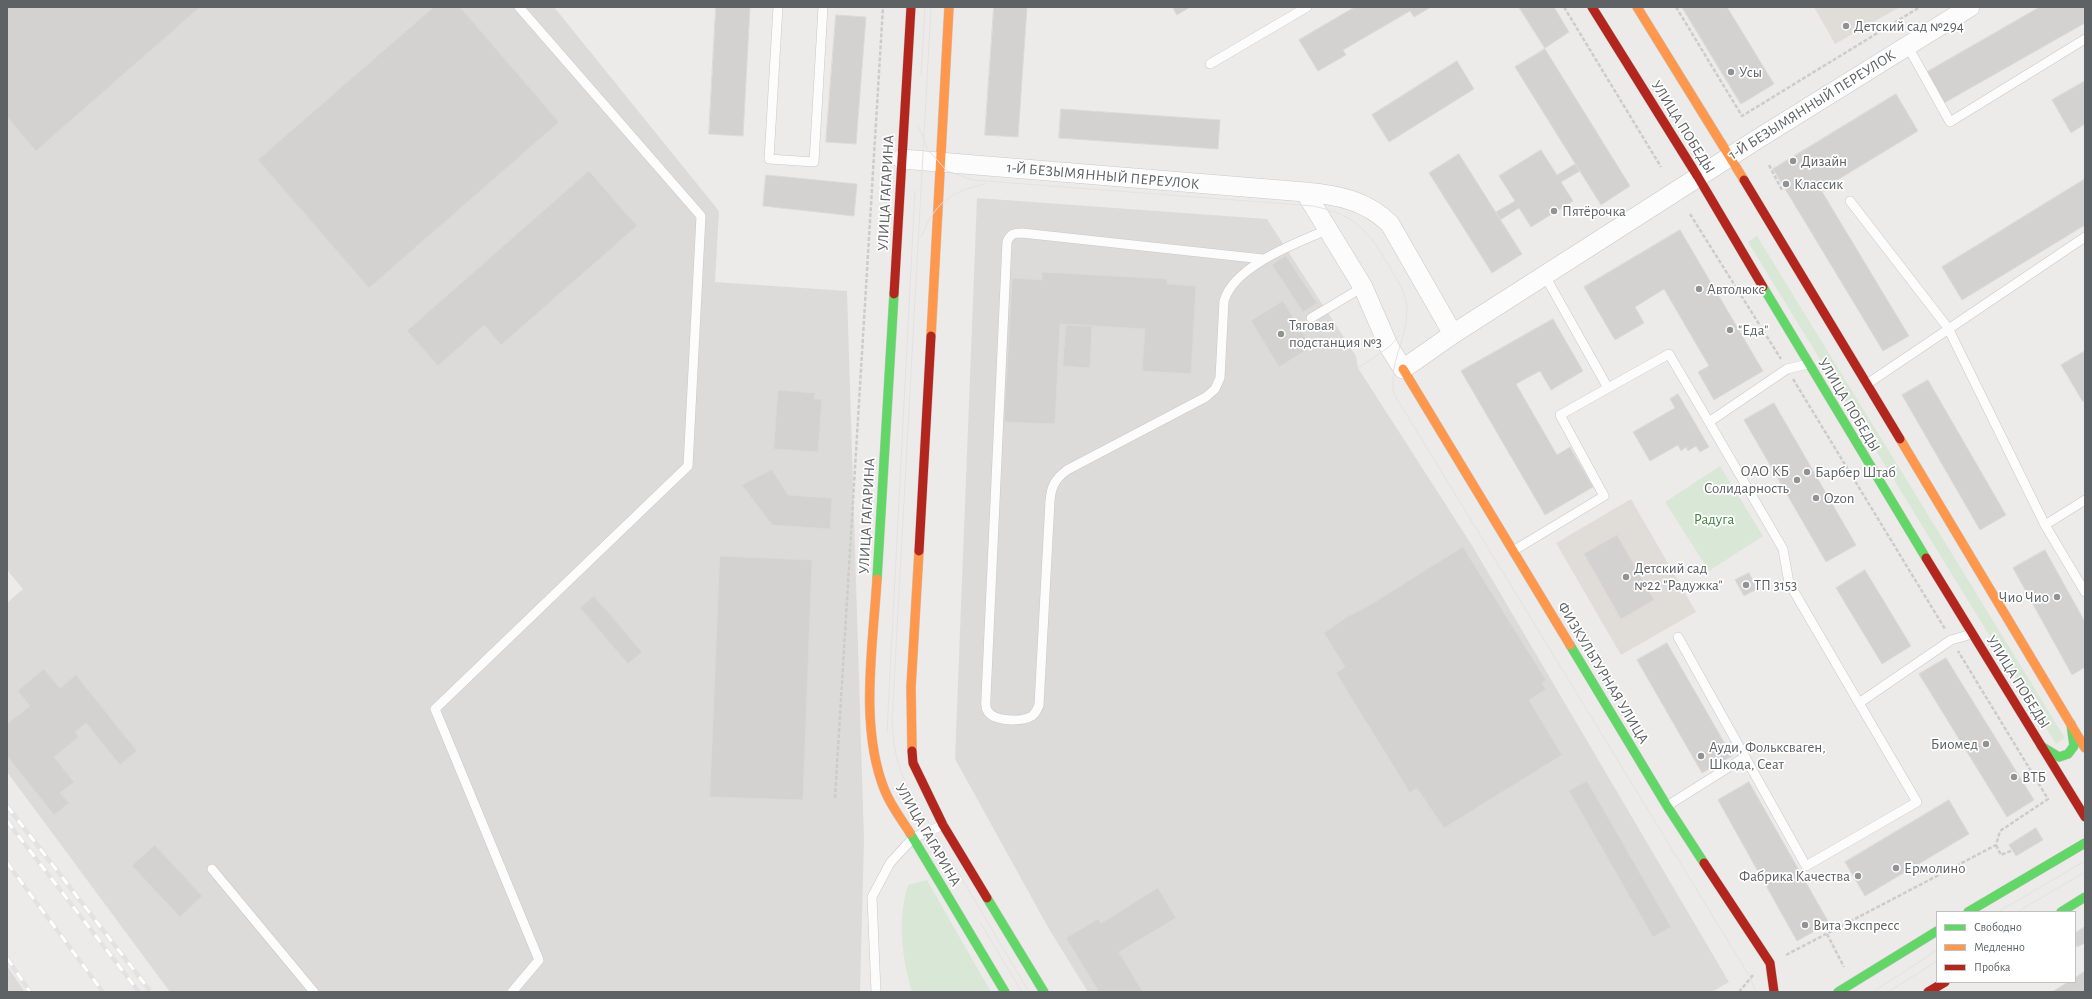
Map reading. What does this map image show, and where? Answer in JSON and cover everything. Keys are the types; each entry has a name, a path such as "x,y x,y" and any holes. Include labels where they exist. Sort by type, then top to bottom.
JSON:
{"main road":[{"name":"УЛИЦА ГАГАРИНА","path":"911,7 870,698 873,751 878,774 886,793 1005,992"},
{"name":"УЛИЦА ГАГАРИНА","path":"949,7 911,719 913,763 943,825 1044,992"},
{"name":"УЛИЦА ПОБЕДЫ","path":"1592,7 1698,177 1808,364 2085,818"},
{"name":"УЛИЦА ПОБЕДЫ","path":"1637,7 1729,158 1759,204 2085,748"},
{"name":"ФИЗКУЛЬТУРНАЯ УЛИЦА","path":"1403,369 1666,806 1770,963 1774,992"},
{"path":"2041,746 2059,757 2068,754 2074,746 2071,724"},
{"path":"1970,911 2085,843"},
{"path":"2063,911 2085,898"},
{"path":"1838,992 1936,932"},
{"path":"1928,992 1943,983"}],"street":[{"name":"1-Й БЕЗЫМЯННЫЙ ПЕРЕУЛОК","path":"1403,369 1453,334 1698,177 1970,7"},
{"name":"1-Й БЕЗЫМЯННЫЙ ПЕРЕУЛОК","path":"902,159 940,164 1304,192 1344,197 1355,200 1380,214 1390,224 1453,334"},
{"path":"1304,192 1363,288 1389,347 1403,369"}],"lane":[{"path":"512,992 539,960 435,709 688,466 701,216 519,7"},
{"path":"778,7 769,159 814,162 823,7"},
{"path":"1210,64 1306,7"},
{"path":"1907,45 1950,122 2085,39"},
{"path":"1850,200 1948,328 2045,525 2085,592"},
{"path":"1263,259 1022,233 1014,233 1009,236 1007,250 986,698 987,710 992,715 999,718 1024,719 1036,713 1039,705 1050,501 1051,489 1057,477 1067,470 1206,397 1215,389 1220,378 1224,301 1232,284 1263,259 1327,230"},
{"path":"1867,384 2085,237"},
{"path":"1545,276 1608,388"},
{"path":"1311,318 1363,288"},
{"path":"1512,551 1604,496 1560,416 1669,354 1783,550 1789,583 1917,802 1806,866 1678,638"},
{"path":"1709,422 1787,369 1808,364"},
{"path":"2045,525 2085,500"},
{"path":"1859,703 1951,640 1972,634"},
{"path":"1666,806 1745,757"},
{"path":"876,992 872,897 890,863 913,838 943,825"},
{"path":"212,869 314,992"}],"path":[{"path":"835,798 883,7"},
{"path":"1564,7 1661,167"},
{"path":"1676,7 1742,116 1920,7"},
{"path":"1769,165 1782,190"},
{"path":"1690,214 1787,369 2048,799 2000,831 1996,846 2001,855 2013,850"},
{"path":"1739,992 1750,977 1770,963 1996,846"},
{"path":"1827,934 1853,983"}],"shaded area":[{"path":"7,7 554,7 719,211 715,282 847,291 864,840 860,992 170,992 7,772 7,603 23,589 7,570"},
{"name":"Детский сад №294","path":"1814,7 1900,7 1835,44"},
{"path":"977,198 1267,219 1356,356 1358,368 1473,547 1729,982 1712,992 1088,992 1049,929 955,759"},
{"name":"Детский сад №22 \"Радужка\"","path":"1631,499 1696,612 1621,655 1556,543"},
{"path":"7,966 25,992 7,992"}],"green space":[{"path":"1757,236 2065,738 2056,744 1748,242"},
{"name":"Радyга","path":"1720,466 1763,536 1709,571 1665,502"},
{"path":"927,880 991,992 912,992 903,952 903,912 908,885"}],"building":[{"path":"7,7 200,7 36,151 7,117"},
{"path":"434,7 460,7 559,122 369,288 258,160"},
{"path":"716,7 750,7 743,136 709,134"},
{"path":"994,7 1027,7 1018,137 985,135"},
{"path":"1173,7 1190,7 1177,15"},
{"path":"1355,7 1431,7 1414,17 1410,11 1343,50 1346,55 1318,71 1299,40"},
{"path":"1519,7 1554,7 1569,32 1545,48"},
{"path":"1682,7 1727,7 1774,84 1741,104"},
{"path":"2040,7 2085,7 2085,23 1944,103 1927,72"},
{"path":"836,15 866,17 856,144 826,142"},
{"path":"1545,49 1630,186 1601,205 1515,67"},
{"path":"1457,61 1474,89 1389,142 1372,115"},
{"path":"2085,81 2085,124 2071,133 2052,100"},
{"path":"1896,94 1918,131 1821,190 1909,336 1883,351 1773,169"},
{"path":"1061,109 1220,120 1218,149 1059,138"},
{"path":"1541,150 1557,175 1575,164 1580,171 1561,182 1573,201 1531,227 1519,208 1500,220 1496,212 1515,201 1499,176"},
{"path":"1459,154 1522,254 1492,273 1429,173"},
{"path":"589,171 637,226 501,345 484,325 438,366 407,331"},
{"path":"766,175 857,184 854,216 763,206"},
{"path":"2085,179 2085,225 1962,300 1942,267"},
{"path":"1680,230 1763,371 1714,400 1698,372 1709,366 1664,289 1635,307 1644,323 1615,340 1584,287"},
{"path":"1286,256 1317,303 1303,312 1272,265"},
{"path":"1042,272 1167,279 1167,284 1196,286 1191,374 1142,371 1145,329 1060,324 1055,424 1004,422 1012,278 1042,280"},
{"name":"Тяговая подстанция №3","path":"1283,301 1311,347 1279,367 1251,321"},
{"path":"1553,319 1583,371 1551,390 1540,371 1516,384 1557,455 1570,447 1593,487 1545,515 1461,371"},
{"path":"1066,325 1092,326 1090,368 1063,366"},
{"path":"2085,351 2085,400 2083,402 2061,365"},
{"path":"1928,380 2006,515 1980,530 1902,395"},
{"path":"778,390 815,393 814,399 822,399 818,452 774,449"},
{"path":"1678,394 1709,447 1700,452 1696,446 1688,451 1686,447 1681,451 1678,445 1650,461 1633,432 1675,408 1670,399"},
{"path":"1774,403 1856,545 1826,562 1744,420"},
{"path":"772,470 788,495 832,498 830,529 772,525 742,485"},
{"path":"1617,535 1654,600 1621,619 1584,554"},
{"path":"1463,547 1546,680 1542,683 1546,689 1529,700 1562,755 1444,828 1417,788 1410,793 1336,673 1345,667 1324,633 1347,617 1370,605"},
{"path":"2045,550 2085,622 2085,667 2072,675 2013,568"},
{"path":"720,556 812,560 803,800 710,797"},
{"path":"1865,570 1911,646 1882,664 1836,588"},
{"name":"ТП 3153","path":"1749,573 1757,589 1744,596 1735,580"},
{"path":"594,596 642,652 628,664 580,608"},
{"path":"1667,643 1732,756 1702,773 1637,660"},
{"path":"1946,658 2034,800 2007,817 1919,674"},
{"path":"44,669 60,688 76,675 137,751 120,765 86,723 75,732 79,737 54,757 74,782 60,793 69,803 54,815 7,756 7,724 30,706 18,691"},
{"path":"1587,781 1671,927 1653,937 1569,791"},
{"path":"1749,782 1829,923 1797,941 1718,800"},
{"path":"1949,800 1969,834 1865,896 1845,862"},
{"path":"2036,828 2043,840 2016,856 2009,845"},
{"path":"155,845 202,896 180,917 132,866"},
{"path":"1158,888 1176,918 1119,952 1143,992 1099,992 1066,938 1098,919 1101,923"},
{"path":"2085,927 2085,943 2077,947 2076,946 2076,932"},
{"path":"2085,971 2085,992 2052,992 2066,983 2076,983 2076,977"}],"tram line":[{"path":"921,75 925,7"},
{"path":"931,7 892,721 895,750 899,767 906,784 1029,992"},
{"path":"919,127 928,150 947,171 973,180 1313,206 1342,215 1352,221 1369,236 1384,257 1400,285 1407,304 1404,331 1395,362 1393,383 1394,394 1750,977 1756,992"},
{"path":"921,237 926,225 938,207 945,201 962,191 985,184"},
{"path":"887,732 915,191"},
{"path":"1358,368 1389,347 1400,335"},
{"path":"2000,911 2085,861"},
{"path":"2019,911 2085,872"},
{"path":"980,922 1022,992"},
{"path":"1873,992 1936,951"},
{"path":"1888,992 1936,962"}],"railway":[{"path":"7,806 151,992"},
{"path":"7,821 139,992"},
{"path":"7,863 103,992"},
{"path":"7,958 30,992"}],"traffic: fast":[{"path":"1763,287 1926,558"},
{"path":"877,579 894,294"},
{"path":"1570,645 1667,806 1704,863"},
{"path":"2041,746 2059,757 2068,754 2074,746 2071,724"},
{"path":"910,833 1005,992"},
{"path":"1970,911 2085,843"},
{"path":"2063,911 2085,897"},
{"path":"987,898 1044,992"},
{"path":"1838,992 1936,932"}],"traffic: slow":[{"path":"931,336 949,7"},
{"path":"1637,7 1744,180"},
{"path":"1403,369 1570,645"},
{"path":"1900,439 2085,748"},
{"path":"912,751 911,687 919,551"},
{"path":"877,579 870,686 872,741 877,767 887,797 910,833"}],"traffic: jam":[{"path":"894,294 911,7"},
{"path":"1592,7 1698,177 1763,287"},
{"path":"1744,180 1900,439"},
{"path":"919,551 931,336"},
{"path":"1926,558 2085,817"},
{"path":"912,751 913,763 943,825 987,898"},
{"path":"1704,863 1770,963 1774,992"},
{"path":"1928,992 1943,983"}],"place":[{"name":"Детский сад №294","path":"1846,26"},
{"name":"Усы","path":"1731,72"},
{"name":"Дизайн","path":"1793,161"},
{"name":"Классик","path":"1786,184"},
{"name":"Пятёрочка","path":"1554,211"},
{"name":"Автолюкс","path":"1699,289"},
{"name":"\"Еда\"","path":"1730,330"},
{"name":"Тяговая подстанция №3","path":"1281,334"},
{"name":"Барбер Штаб","path":"1807,472"},
{"name":"ОАО КБ Солидарность","path":"1797,480"},
{"name":"Ozon","path":"1816,498"},
{"name":"Детский сад №22 \"Радужка\"","path":"1626,577"},
{"name":"ТП 3153","path":"1746,585"},
{"name":"Чио Чио","path":"2057,597"},
{"name":"Биомед","path":"1986,744"},
{"name":"Ауди, Фольксваген, Шкода, Сеат","path":"1701,756"},
{"name":"ВТБ","path":"2014,777"},
{"name":"Ермолино","path":"1896,868"},
{"name":"Фабрика Качества","path":"1858,876"},
{"name":"Вита Экспресс","path":"1805,925"}]}
